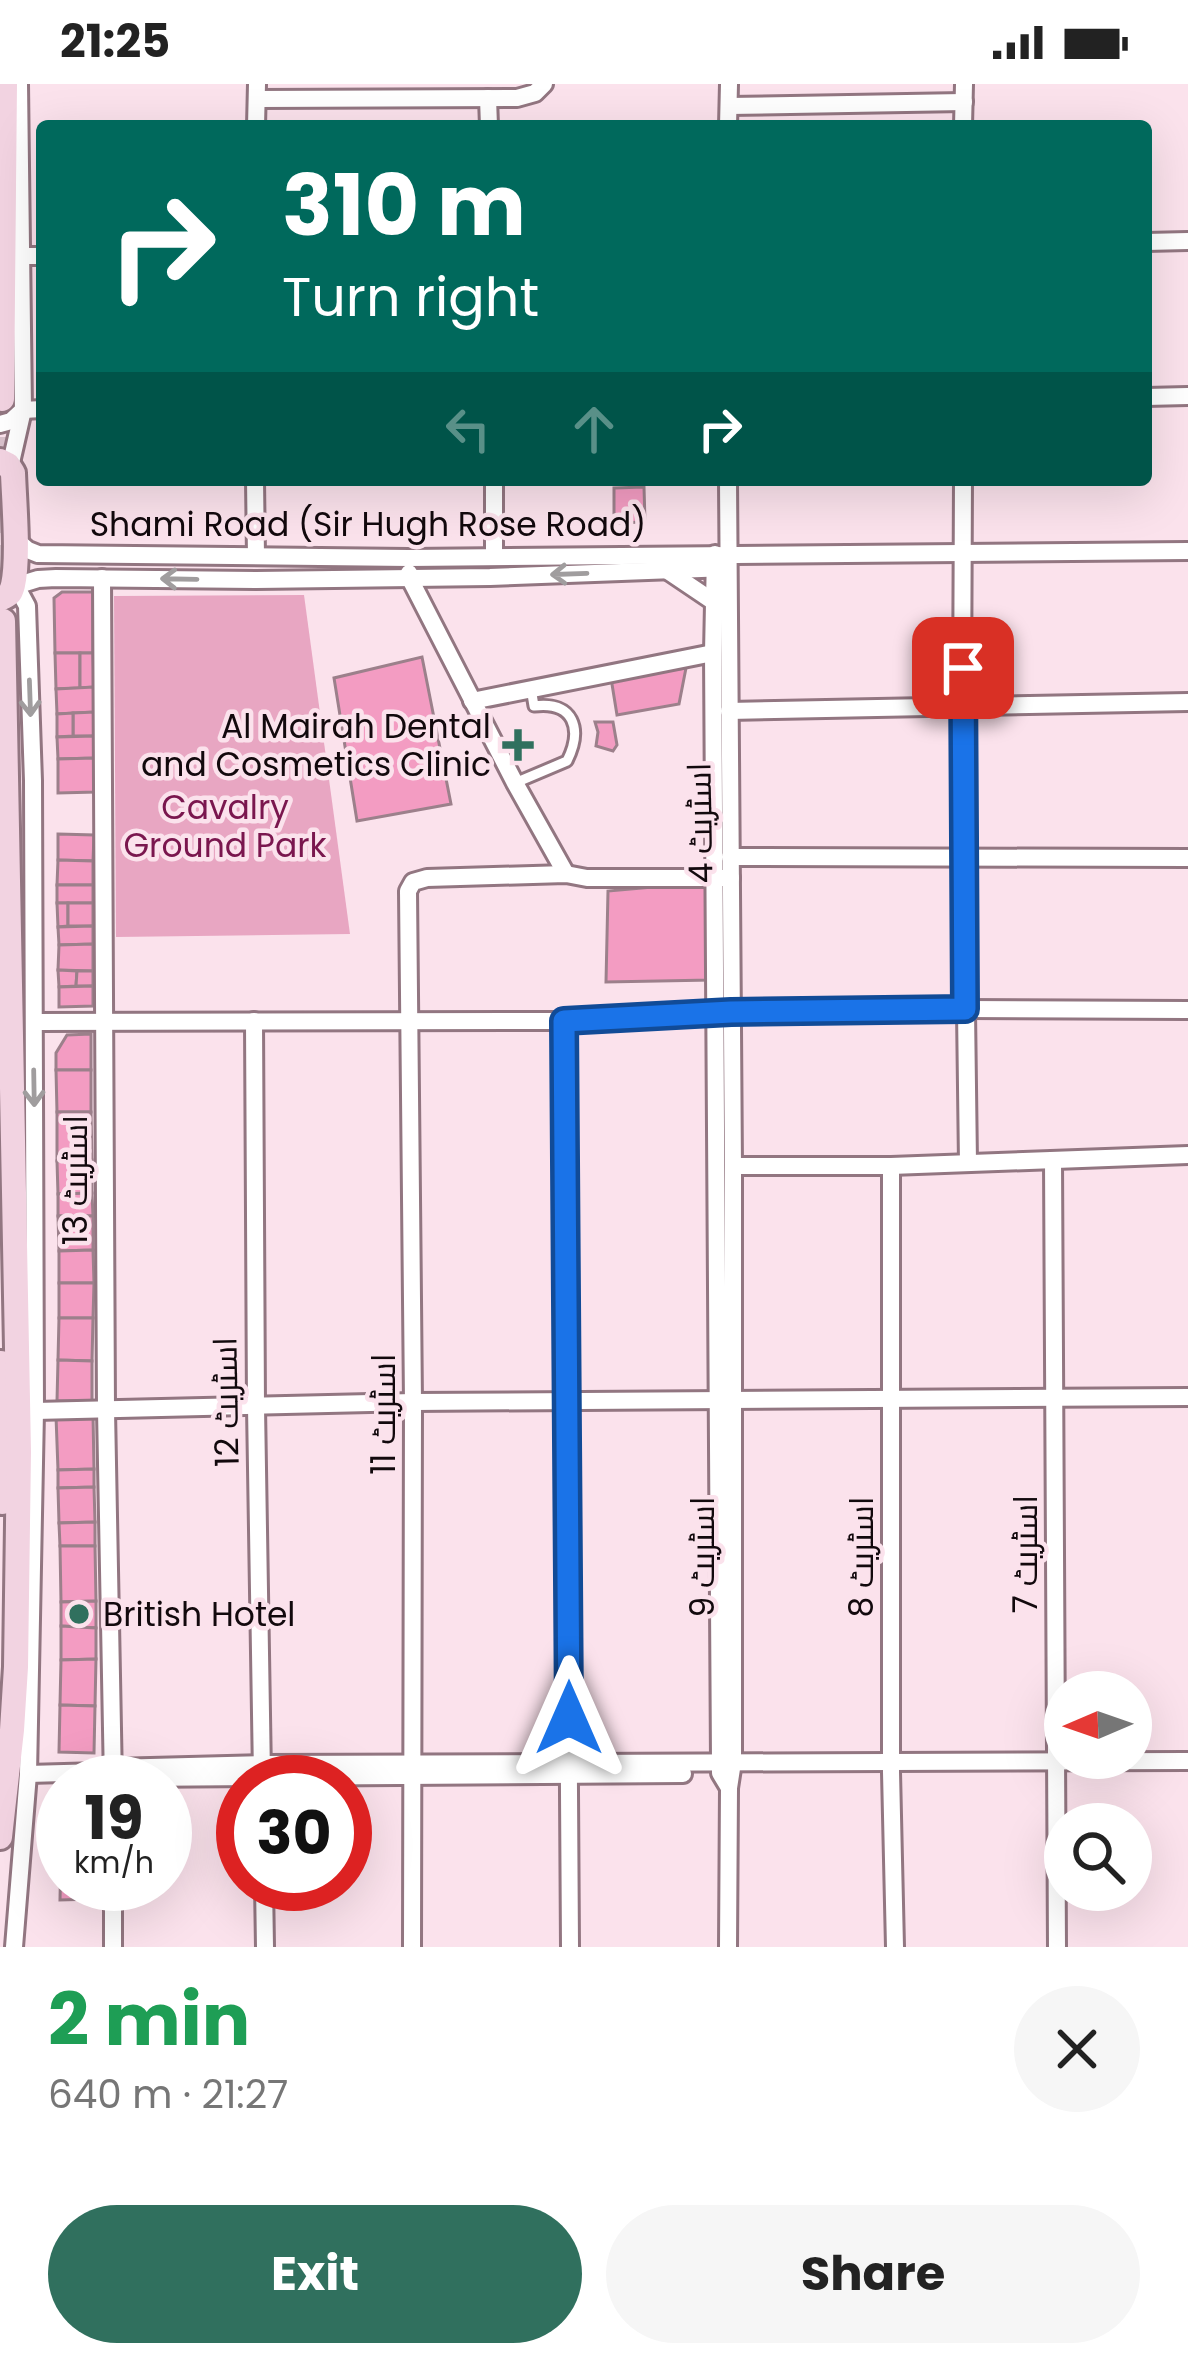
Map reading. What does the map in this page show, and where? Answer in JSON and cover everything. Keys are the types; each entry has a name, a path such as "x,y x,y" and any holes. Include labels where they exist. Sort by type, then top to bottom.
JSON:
{"main road":[{"path":"4,84 17,410"},
{"path":"0,1837 16,1667 18,1406 5,603 14,538 13,472 5,464"},
{"path":"0,1666 18,1406 0,1288 18,1246"}],"street":[{"path":"5,464 17,410 20,84"},
{"path":"256,91 517,98 535,93 544,84"},
{"path":"728,120 729,84"},
{"path":"729,106 964,93"},
{"path":"488,98 489,120"},
{"path":"1152,242 1188,241"},
{"path":"21,256 36,256"},
{"path":"1152,397 1188,397"},
{"path":"256,486 256,556"},
{"path":"494,486 494,557"},
{"name":"اسٹریٹ 4","path":"723,878 730,856 721,561 727,486"},
{"path":"963,486 968,1163"},
{"name":"Shami Road (Sir Hugh Rose Road)","path":"14,538 38,554 721,561"},
{"path":"725,1399 723,878 713,653 721,561 1188,550"},
{"path":"409,558 409,578 566,874 723,878"},
{"name":"Shami Road (Sir Hugh Rose Road)","path":"5,603 46,578 409,578 668,571 721,561"},
{"path":"668,571 714,602"},
{"name":"اسٹریٹ 13","path":"102,578 110,1755"},
{"path":"5,603 20,593 27,606 33,781 34,1022 18,1246"},
{"path":"472,701 713,653"},
{"path":"729,711 1188,702"},
{"path":"730,856 1188,858"},
{"name":"اسٹریٹ 11","path":"412,1947 408,891 413,882 427,878 566,874"},
{"path":"34,1022 564,1021 724,1013 1188,1010"},
{"path":"724,1013 733,1166 891,1166 1188,1155"},
{"name":"اسٹریٹ 12","path":"254,1021 262,1755"},
{"path":"564,1021 570,1947"},
{"name":"اسٹریٹ 7","path":"1053,1160 1056,1671"},
{"name":"اسٹریٹ 9","path":"728,1947 725,1399 733,1166"},
{"name":"اسٹریٹ 8","path":"891,1166 895,1947"},
{"path":"14,1947 28,1774 18,1406 106,1409 1188,1397"},
{"path":"1152,1765 1188,1765"},
{"path":"372,1771 1044,1766"},
{"path":"28,1774 36,1774"},
{"name":"اسٹریٹ 7","path":"1057,1779 1058,1947"},
{"path":"112,1911 112,1947"},
{"path":"264,1911 265,1947"}],"lane":[{"path":"515,783 567,760 576,744 571,717 546,705 534,706 531,688"}],"green space":[{"name":"Cavalry Ground Park","path":"304,595 350,934 116,937 114,596"}],"building":[{"path":"644,487 645,522 614,523 614,488"},
{"path":"62,592 93,592 93,653 55,653 54,598"},
{"path":"55,653 80,653 80,688 56,689"},
{"path":"80,653 93,653 94,687 80,688"},
{"path":"422,657 451,804 357,821 334,678"},
{"path":"686,668 679,704 617,715 611,678"},
{"path":"94,687 95,712 57,714 56,689"},
{"path":"95,712 95,736 73,736 73,713"},
{"path":"73,713 73,736 57,737 57,714"},
{"path":"595,722 613,722 617,745 613,751 596,746"},
{"path":"95,736 95,758 58,759 57,737"},
{"path":"95,758 96,792 58,793 58,759"},
{"path":"58,834 94,835 93,861 58,860"},
{"path":"58,860 93,861 93,885 57,885"},
{"path":"709,882 711,980 606,982 608,891"},
{"path":"57,885 93,885 93,903 57,903"},
{"path":"57,903 68,903 68,926 58,927"},
{"path":"68,903 93,903 93,926 68,926"},
{"path":"93,926 93,944 59,945 58,927"},
{"path":"93,944 93,971 58,970 59,945"},
{"path":"58,970 77,971 76,986 59,987"},
{"path":"77,971 93,971 93,986 76,986"},
{"path":"93,986 93,1006 59,1007 59,987"},
{"path":"91,1034 91,1070 56,1070 56,1053 67,1035"},
{"path":"56,1070 91,1070 91,1112 57,1112"},
{"path":"57,1112 91,1112 92,1160 57,1161"},
{"path":"92,1160 92,1193 58,1194 57,1161"},
{"path":"92,1193 93,1216 58,1216 58,1194"},
{"path":"58,1216 93,1216 93,1250 59,1251"},
{"path":"93,1250 94,1283 59,1283 59,1251"},
{"path":"59,1283 94,1283 93,1318 59,1318"},
{"path":"59,1318 93,1318 92,1361 58,1360"},
{"path":"58,1360 92,1361 92,1401 57,1401"},
{"path":"93,1415 94,1469 58,1470 56,1416"},
{"path":"94,1469 94,1487 58,1488 58,1470"},
{"path":"94,1487 95,1522 59,1523 58,1488"},
{"path":"95,1522 95,1546 60,1546 59,1523"},
{"path":"60,1546 95,1546 96,1601 61,1602"},
{"name":"British Hotel","path":"96,1601 96,1628 61,1626 61,1602"},
{"path":"61,1626 96,1628 96,1659 61,1660"},
{"path":"96,1659 95,1706 60,1705 61,1660"},
{"path":"60,1705 95,1706 94,1753 59,1752"}],"tunnel":[{"path":"2,401 3,606"}],"place":[{"name":"Al Mairah Dental and Cosmetics Clinic","path":"518,745"},
{"name":"British Hotel","path":"79,1614"}],"route":[{"path":"569,1718 564,1021 731,1012 965,1009 963,668"}]}
